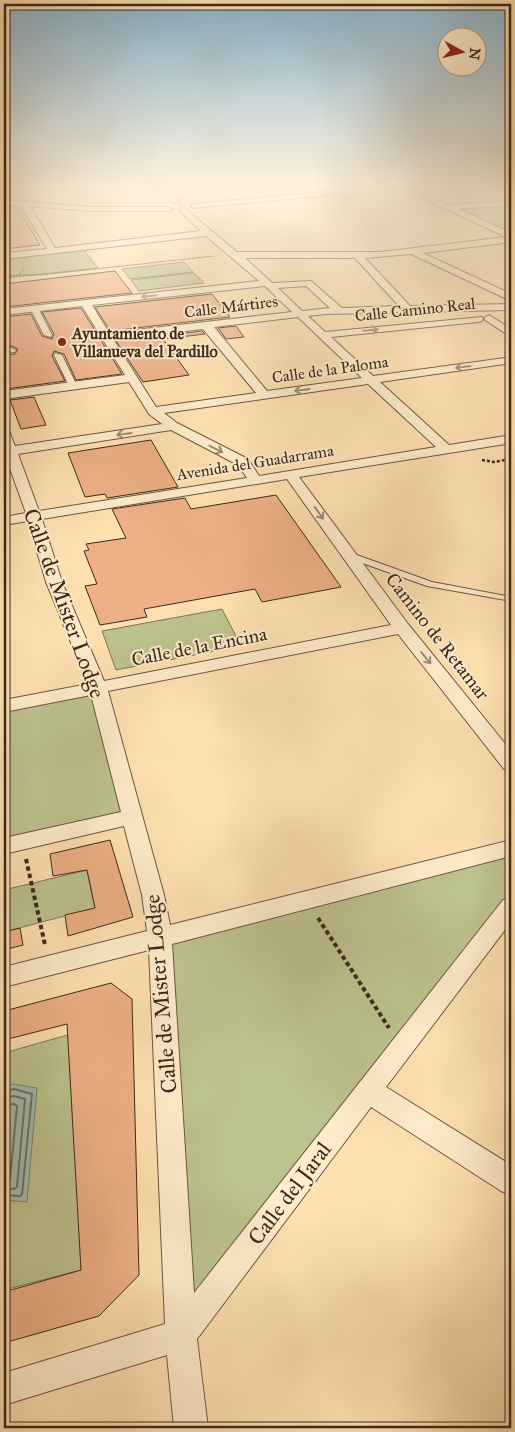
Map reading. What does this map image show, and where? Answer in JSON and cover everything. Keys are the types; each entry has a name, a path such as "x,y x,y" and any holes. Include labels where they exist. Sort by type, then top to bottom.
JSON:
{"street":[{"path":"234,255 269,284 445,449"},
{"path":"320,255 374,255"},
{"path":"420,255 511,298"},
{"path":"358,256 406,308"},
{"path":"4,312 269,284 308,283 339,310"},
{"path":"85,302 153,411 173,426 243,462 255,479"},
{"path":"496,307 507,316"},
{"path":"300,314 339,310 511,307"},
{"path":"34,308 48,335"},
{"name":"Calle Mártires","path":"106,338 300,314"},
{"name":"Calle Camino Real","path":"323,335 507,316"},
{"path":"489,318 511,334"},
{"path":"206,325 264,395"},
{"path":"58,355 73,386"},
{"name":"Calle de la Paloma","path":"153,411 511,360"},
{"path":"4,395 131,378"},
{"path":"10,450 173,426"},
{"name":"Calle de Mister Lodge","path":"4,434 34,516 54,582 98,687 153,895 160,937 181,1335 190,1428"},
{"name":"Avenida del Guadarrama","path":"4,521 511,439"},
{"name":"Camino de Retamar","path":"290,474 402,628 511,764"},
{"name":"Calle de la Encina","path":"4,706 402,628"},
{"path":"4,846 133,817"},
{"path":"4,977 511,848"},
{"name":"Calle del Jaral","path":"181,1335 511,906"},
{"path":"368,1090 511,1181"},
{"path":"4,1389 181,1335"}],"lane":[{"name":"Camino de Retamar","path":"351,556 430,584 511,599"}],"path":[{"path":"19,275 40,275 224,255"},
{"path":"25,858 46,951"},
{"path":"306,900 401,1047"}],"green space":[{"path":"36,255 88,255 98,268 4,278 4,258"},
{"path":"184,262 193,272 130,279 122,269"},
{"path":"194,273 204,283 139,291 131,280"},
{"path":"222,609 241,646 116,670 102,631"},
{"path":"98,687 133,817 4,846 4,706"},
{"path":"511,848 511,907 181,1335 160,937"},
{"path":"87,870 95,908 4,932 4,890"},
{"path":"71,1034 81,1270 4,1290 4,1053"}],"water":[{"path":"13,1084 37,1088 27,1202 4,1200 4,1087"}],"building":[{"path":"115,271 132,293 4,307 4,284"},
{"path":"212,294 230,317 110,331 95,307"},
{"path":"81,308 122,374 76,380 64,354 54,351 52,356 65,381 6,389 4,383 4,355 15,354 18,349 12,346 4,347 4,317 31,314 42,336 52,339 54,334 42,312"},
{"path":"236,326 244,337 226,339 218,328"},
{"path":"202,331 205,334 163,339 189,375 143,382 116,341"},
{"path":"34,397 46,425 21,429 10,400"},
{"path":"151,440 178,487 107,498 105,494 85,497 68,453"},
{"path":"276,495 341,587 262,602 255,589 144,609 147,617 100,625 85,586 97,584 84,551 89,550 86,544 126,538 112,509 185,498 191,509"},
{"path":"110,840 133,917 68,936 65,915 95,908 87,870 53,876 50,854"},
{"path":"20,928 23,945 4,950 4,932"},
{"path":"111,983 132,999 139,1275 99,1316 4,1343 4,1292 81,1270 67,1024 4,1040 4,1011"}],"tunnel":[{"path":"55,344 75,342"}],"place":[{"name":"Ayuntamiento de Villanueva del Pardillo","path":"62,342"}]}
